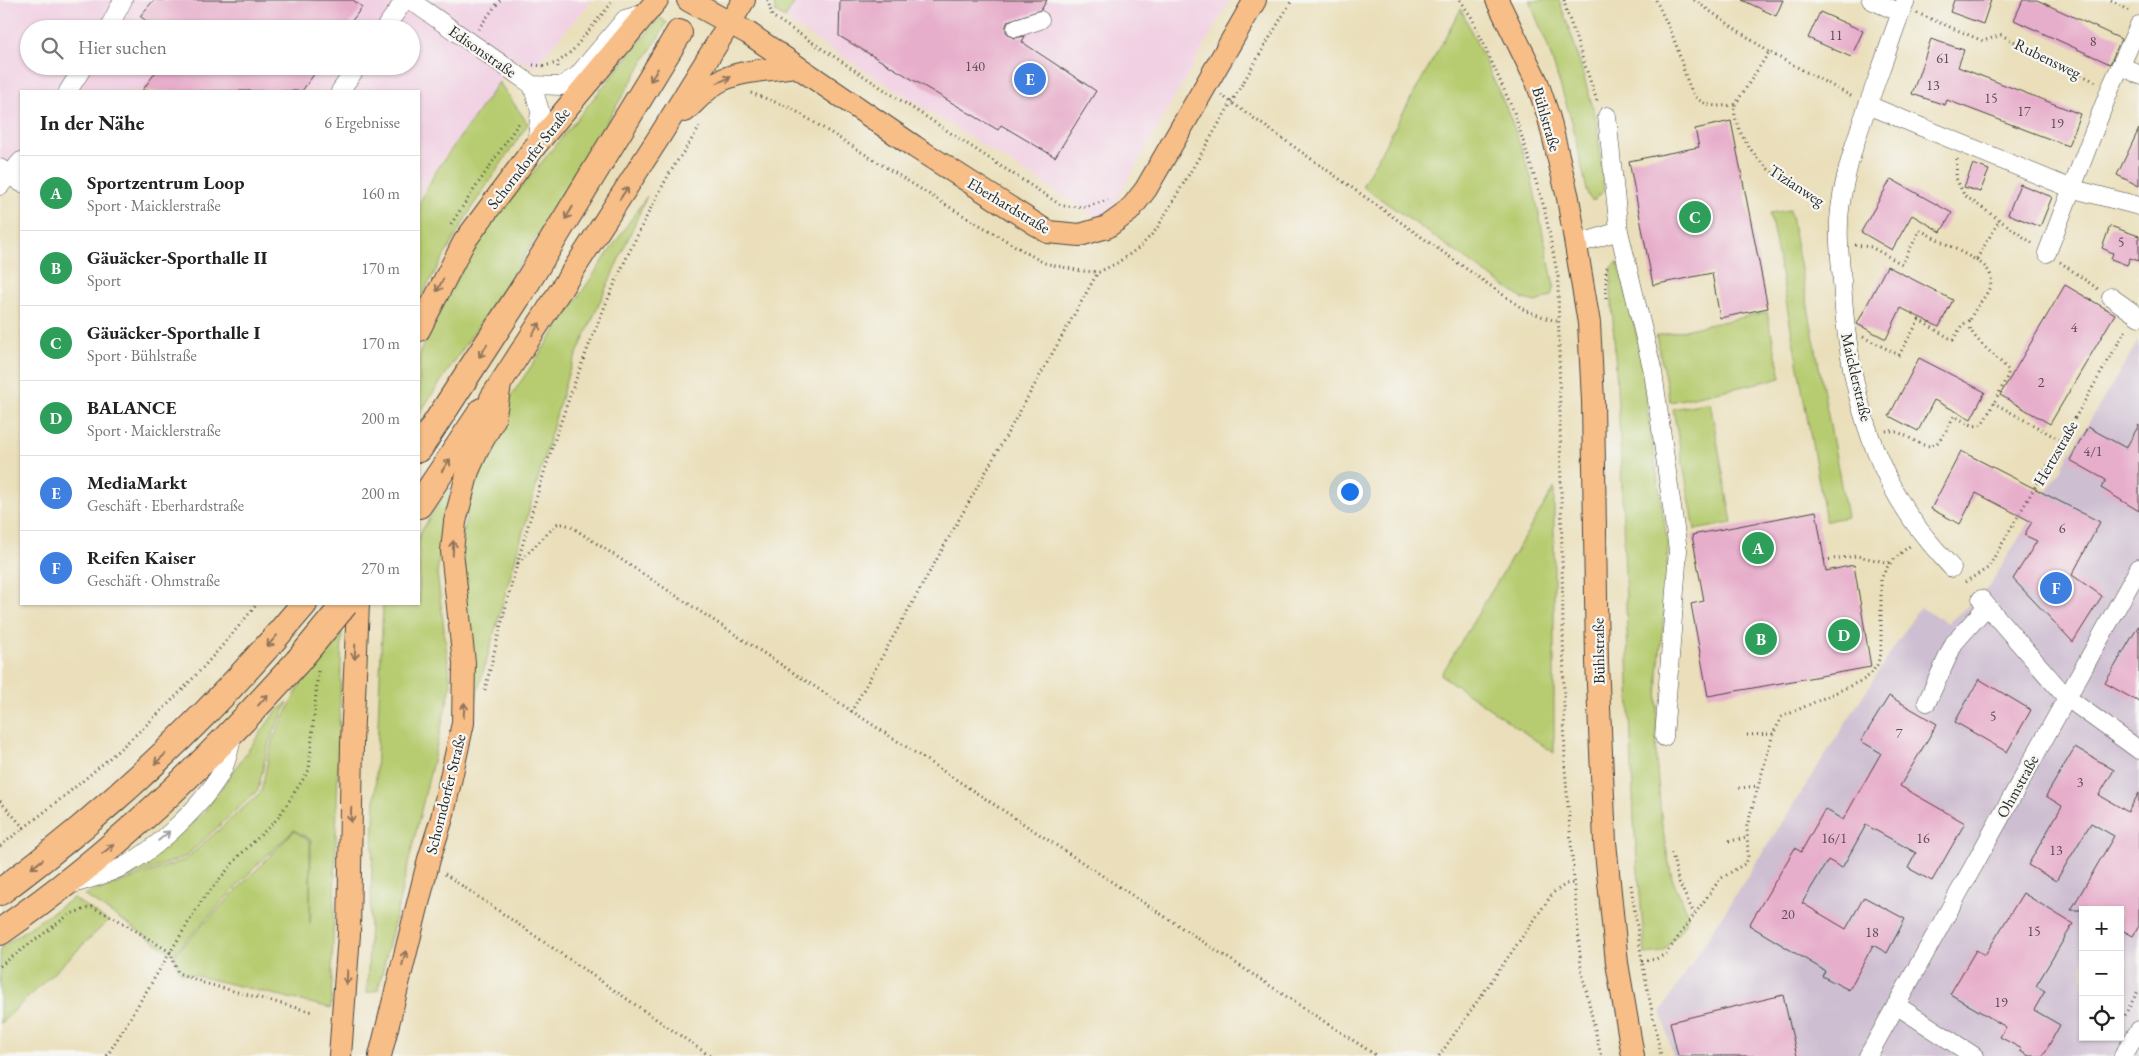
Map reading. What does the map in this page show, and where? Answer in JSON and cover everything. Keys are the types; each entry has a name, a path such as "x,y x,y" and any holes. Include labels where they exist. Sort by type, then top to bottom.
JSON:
{"highway":[{"path":"420,447 523,289 679,33"},
{"path":"420,504 482,411"},
{"path":"0,892 68,840 177,743 248,670 303,605"},
{"path":"0,932 59,888 153,811 308,663 344,605"}],"main road":[{"path":"482,411 661,134 744,0"},
{"name":"Eberhardstraße","path":"695,1 1048,232 1080,235 1107,227 1129,211 1146,189 1255,0"},
{"name":"Bühlstraße","path":"1497,0 1536,82 1549,118 1568,198 1589,323 1593,401 1597,662 1605,842 1617,963 1634,1056"},
{"path":"679,33 695,1"},
{"name":"Schorndorfer Straße","path":"420,328 464,242 536,145 652,6"},
{"path":"661,134 718,82 731,77 796,66"},
{"name":"Schorndorfer Straße","path":"380,1056 429,859 446,800 463,723 464,663 452,551 456,522 468,471 494,420 500,385"},
{"path":"340,1056 349,934 352,743 358,605"}],"street":[{"path":"113,20 124,0"},
{"path":"391,20 405,0"},
{"name":"Edisonstraße","path":"410,0 532,85 561,86"},
{"path":"1872,0 1904,6"},
{"path":"561,86 577,76 626,19 652,6"},
{"name":"Maicklerstraße","path":"1904,6 1868,105 1845,181 1840,212 1845,328 1857,389 1870,435 1890,483 1922,535 1952,568"},
{"path":"2047,253 2070,188 2120,65 2136,19"},
{"path":"1016,28 1040,20"},
{"path":"2120,65 2139,75"},
{"path":"69,90 78,75"},
{"path":"341,90 352,75"},
{"name":"Edisonstraße","path":"532,85 540,111 536,145"},
{"path":"1868,105 2070,188 2139,206"},
{"path":"1607,116 1619,231 1653,372 1678,550 1664,737"},
{"path":"8,178 20,162"},
{"path":"1575,245 1619,231"},
{"path":"2111,298 2137,316"},
{"name":"Ohmstraße","path":"1868,1056 2139,568"},
{"path":"1927,702 1954,644 1984,602 2066,697 2139,750"},
{"path":"1896,1005 1974,1056"},
{"path":"2123,1056 2139,1030"}],"path":[{"path":"483,24 500,0"},
{"path":"561,86 557,62 572,51 614,0"},
{"path":"768,0 772,16 1062,206 1086,207 1108,200"},
{"path":"747,92 759,94 791,108 1044,263 1081,271 1099,272 1117,263 1140,247 1156,230 1292,0"},
{"path":"1460,0 1472,18 1514,112 1544,206 1558,277 1565,768 1582,968 1601,1056"},
{"path":"1656,0 1675,42 1691,89 1696,98 1707,105 1719,107 1734,105 1769,52"},
{"path":"1694,0 1701,2 1769,52 1868,105"},
{"path":"2111,0 2136,19"},
{"name":"Rubensweg","path":"1904,6 1983,41 2001,35 2110,88"},
{"path":"1206,85 1232,101 1526,311 1560,322"},
{"name":"Tizianweg","path":"1734,105 1733,114 1741,135 1754,153 1772,172 1840,212"},
{"path":"704,120 661,188 582,360 550,454 517,564 557,524 570,526 1377,1056"},
{"path":"1957,142 1956,178 1959,187 1972,202 2111,298"},
{"path":"1976,260 2000,221"},
{"path":"1840,243 1871,247 1902,264 1920,230 1986,266 1991,280 1990,287 1970,320 1962,325 1953,340 1919,320 1899,355 1845,328"},
{"path":"851,712 1099,272"},
{"name":"Hertzstraße","path":"1965,582 1988,568 2137,316"},
{"path":"1870,435 1894,430 1926,446 1939,442 1954,416 1974,427 1979,427 1982,424 2008,375 2008,370 1971,331 1970,320"},
{"path":"1994,403 2062,441"},
{"path":"1642,961 1656,959 1666,954 1720,879 1746,864 1747,826 1773,734 1782,717 1853,685 1870,674 1877,665 1881,654 1882,580 1884,570 1922,535"},
{"path":"1824,560 1857,556 1890,563"},
{"path":"1952,568 1984,602"},
{"path":"0,846 94,772 162,710 226,642 256,605"},
{"path":"107,1056 202,900 238,856 278,818 309,770 308,663"},
{"path":"1747,735 1773,734"},
{"path":"1739,788 1758,786"},
{"path":"0,801 24,828"},
{"path":"1729,841 1748,838"},
{"path":"1672,853 1678,880 1694,914"},
{"path":"442,871 710,1056"},
{"path":"1439,1056 1553,893 1566,884 1575,883"},
{"path":"0,966 70,914 92,907 116,918 170,952 178,973 204,984 312,1012"},
{"path":"2124,1017 2139,989"}],"shaded area":[{"path":"0,0 592,0 534,67 516,59 433,172 420,196 420,90 20,90 20,189 0,175"},
{"path":"796,0 1230,0 1104,222 791,24 785,18"},
{"path":"2139,340 2139,1056 1673,1056 1661,1011 1920,607 1948,623 1989,587"}],"green space":[{"path":"774,0 796,0 785,18 775,12"},
{"path":"1529,0 1559,0 1574,43 1597,122 1604,190 1595,200 1591,200 1588,195 1572,122 1547,44"},
{"path":"1461,9 1510,116 1532,180 1554,286 1551,296 1536,302 1523,299 1362,186"},
{"path":"660,17 667,23 521,262 420,413 421,350 475,244"},
{"path":"499,82 528,124 474,204 420,298 420,202 436,171"},
{"path":"647,196 568,374 472,711 461,546 473,479 511,396"},
{"path":"1790,210 1847,517 1826,521 1770,213"},
{"path":"1618,262 1642,355 1649,424 1668,546 1665,605 1658,673 1656,759 1662,826 1672,878 1688,914 1687,920 1680,931 1663,952 1645,954 1634,823 1620,439 1611,288 1612,267"},
{"path":"1767,312 1781,378 1670,402 1656,336"},
{"path":"1710,402 1732,523 1695,530 1673,409"},
{"path":"450,484 437,573 451,686 378,990 367,993 383,605 420,605 420,533"},
{"path":"1554,488 1554,753 1441,675"},
{"path":"342,632 331,1008 180,972 174,955 294,831 310,841 310,924 311,840 294,830 257,865 173,954 84,895 185,860 261,792 272,741 301,683"},
{"path":"288,702 269,742 258,790 185,857 101,887 202,815 274,714"},
{"path":"73,898 108,921 0,1024 0,948"}],"building":[{"path":"154,0 353,0 362,7 353,20 145,20 140,16"},
{"path":"840,0 1047,0 1041,10 1008,21 1006,32 1013,38 1025,36 1022,42 1096,91 1055,157 1001,125 998,130 839,36"},
{"path":"1742,0 1783,0 1776,16"},
{"path":"1954,0 1991,0 1983,24 1950,12"},
{"path":"2023,0 2037,0 2121,39 2110,64 2014,20"},
{"path":"1820,12 1863,31 1851,57 1808,38"},
{"path":"1931,39 1964,50 1958,67 2080,114 2068,146 1947,100 1945,105 1912,94"},
{"path":"154,75 314,75 303,90 143,90"},
{"path":"1731,121 1768,308 1720,318 1712,273 1653,285 1629,161 1699,147 1695,129"},
{"path":"2139,129 2139,186 2117,175"},
{"path":"1973,164 1989,170 1980,192 1964,187"},
{"path":"1891,179 1952,213 1941,232 1912,215 1892,250 1861,232"},
{"path":"2020,184 2052,197 2040,227 2008,214"},
{"path":"2110,226 2139,236 2139,261 2130,258 2127,265 2111,259 2113,253 2102,248"},
{"path":"1887,266 1953,300 1939,327 1901,308 1886,339 1857,324"},
{"path":"2065,285 2115,314 2050,424 2000,395"},
{"path":"1919,358 1985,392 1971,419 1934,400 1918,431 1889,416"},
{"path":"2139,425 2139,511 2101,488 2106,480 2070,460 2088,427 2126,448"},
{"path":"1961,451 2100,522 2072,575 2102,596 2073,642 2013,579 2037,541 2024,535 2032,522 1976,493 1960,524 1931,509"},
{"path":"1816,511 1826,571 1854,565 1871,667 1708,696 1691,604 1704,601 1692,535"},
{"path":"2139,625 2139,702 2105,683"},
{"path":"1979,679 2031,710 2007,752 1955,722"},
{"path":"1889,696 1937,724 1900,786 1965,823 1932,881 1908,868 1916,853 1866,825 1842,868 1828,860 1802,903 1846,929 1864,897 1905,919 1887,953 1873,945 1849,990 1822,976 1825,971 1749,925 1795,848 1801,852 1825,809 1843,820 1881,753 1861,741"},
{"path":"2075,747 2114,770 2099,795 2128,812 2139,793 2139,926 2133,936 2124,931 2124,906 2079,906 2079,910 2071,910 2114,836 2091,823 2056,881 2028,865 2062,806 2046,796"},
{"path":"2023,893 2073,924 2036,986 2045,991 2034,1010 2060,1025 2043,1056 2029,1056 2020,1051 2022,1049 2000,1037 2006,1027 1950,994 1976,950 1985,955"},
{"path":"1783,995 1797,1056 1678,1056 1670,1022"}],"place":[{"name":"MediaMarkt","path":"1030,79"},
{"name":"Gäuäcker-Sporthalle I","path":"1695,217"},
{"name":"Sportzentrum Loop","path":"1758,548"},
{"name":"Reifen Kaiser","path":"2056,588"},
{"name":"BALANCE","path":"1844,635"},
{"name":"Gäuäcker-Sporthalle II","path":"1761,639"}]}
